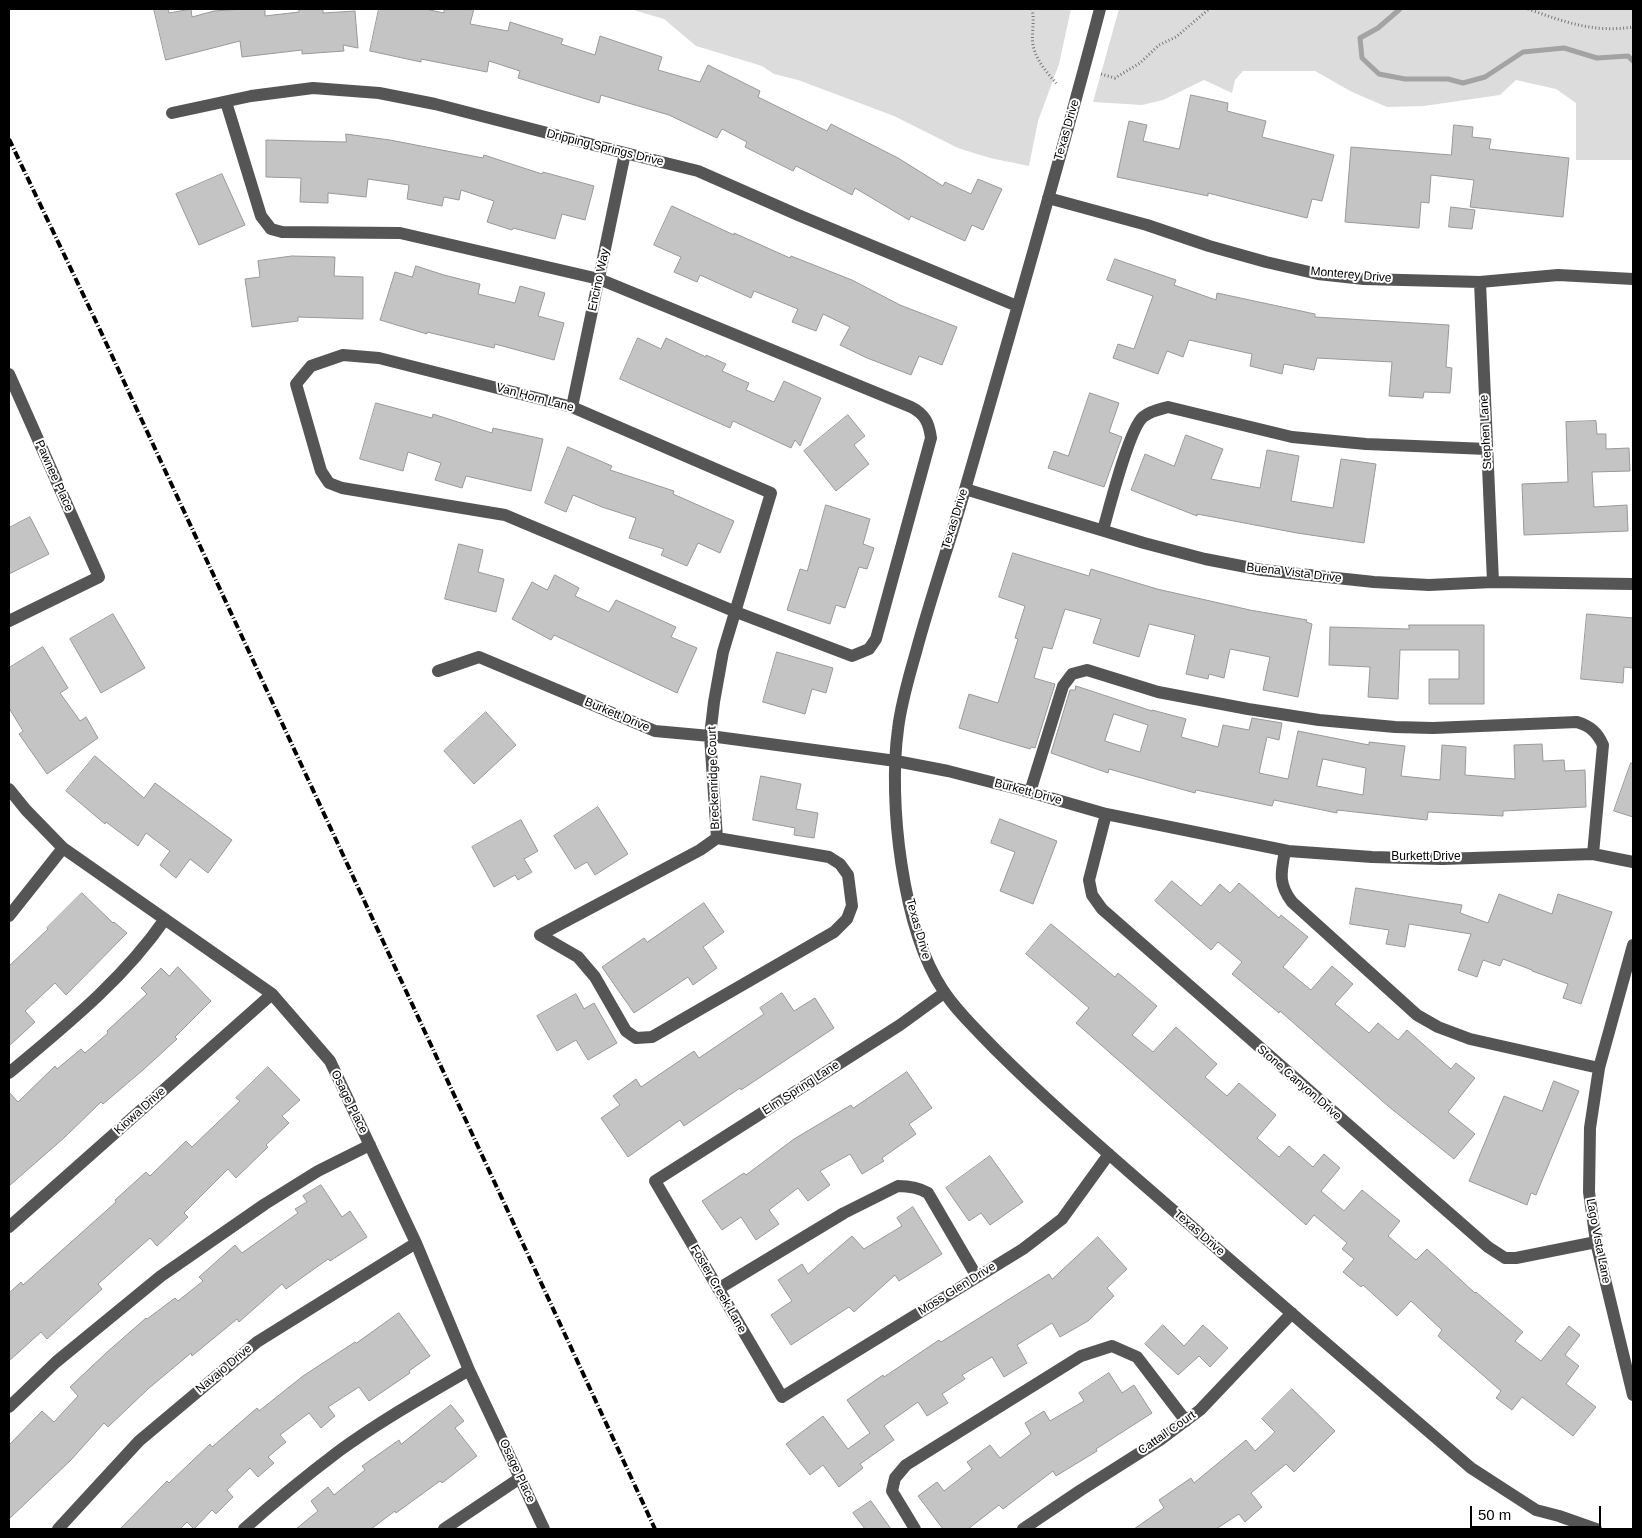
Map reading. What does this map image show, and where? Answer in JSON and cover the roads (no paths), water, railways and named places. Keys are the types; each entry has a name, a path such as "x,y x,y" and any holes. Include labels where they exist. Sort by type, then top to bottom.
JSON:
{"street":[{"name":"Texas Drive","path":"1100,9 965,489 923,626 909,676 898,727 895,810 912,916 929,968 944,993 1022,1076 1109,1154 1471,1468 1536,1510 1596,1529"},
{"name":"Dripping Springs Drive","path":"172,114 252,96 313,88 378,94 435,104 625,154 698,171 798,215 1017,306"},
{"path":"226,102 261,216 271,229 282,232 400,233 599,279 921,412 929,424 931,438 876,639 868,649 852,656 736,612"},
{"name":"Encino Way","path":"572,407 625,154"},
{"name":"Monterey Drive","path":"1048,198 1147,225 1209,246 1318,274 1364,278 1480,282 1558,275 1633,279"},
{"name":"Stephen Lane","path":"1480,282 1493,582"},
{"name":"Van Horn Lane","path":"736,612 505,515 342,488 329,483 321,471 296,384 311,366 343,355 379,358 572,407 771,493"},
{"name":"Pawnee Place","path":"9,374 99,577 9,621"},
{"path":"1102,530 1132,434 1143,417 1157,409 1168,406 1292,437 1366,444 1487,450"},
{"name":"Buena Vista Drive","path":"965,489 1205,559 1270,571 1374,582 1429,585 1493,582 1633,584"},
{"name":"Breckenridge Court","path":"717,838 710,736 714,702 723,652 771,493"},
{"name":"Burkett Drive","path":"438,671 479,657 655,731 710,736 896,761 948,771 1106,814 1285,851 1372,857 1442,859 1593,854 1633,862"},
{"path":"1030,792 1063,686 1072,674 1087,670 1158,692 1319,720 1395,727 1433,728 1577,722 1588,725 1598,734 1603,744 1593,854"},
{"name":"Osage Place","path":"9,789 26,810 63,848 272,994 330,1061 416,1242 469,1370 544,1529"},
{"name":"Stone Canyon Drive","path":"1106,814 1089,880 1092,895 1102,909 1303,1086 1488,1247 1505,1258 1516,1258 1596,1242"},
{"name":"Breckenridge Court","path":"717,838 829,857 840,864 848,875 852,906 847,919 834,932 652,1037 636,1038 626,1031 595,977 578,956 540,935 700,850 717,838"},
{"path":"9,916 63,848"},
{"path":"1285,851 1281,874 1285,894 1417,1015 1455,1034 1599,1068"},
{"path":"9,1073 100,995 152,938 165,919"},
{"name":"Lago Vista Lane","path":"1633,945 1599,1068 1590,1128 1589,1192 1596,1242 1633,1395"},
{"name":"Elm Spring Lane","path":"655,1181 900,1025 944,993"},
{"name":"Kiowa Drive","path":"9,1228 272,994"},
{"path":"9,1407 56,1362 161,1276 264,1204 318,1170 370,1145"},
{"name":"Moss Glen Drive","path":"782,1397 1023,1249 1062,1219 1109,1154"},
{"name":"Foster Creek Lane","path":"655,1181 782,1397"},
{"path":"718,1289 844,1213 898,1186 921,1189 928,1193 977,1278"},
{"name":"Navajo Drive","path":"58,1529 139,1440 256,1342 416,1242"},
{"name":"Cattail Court","path":"1023,1529 1160,1440 1200,1410 1292,1314"},
{"path":"915,1529 892,1491 895,1478 906,1465 1081,1356 1112,1346 1137,1357 1186,1421"},
{"path":"244,1529 339,1451 410,1404 469,1370"},
{"path":"444,1529 520,1478"}],"waterway":[{"path":"1400,9 1378,28 1360,38 1362,58 1379,74 1405,79 1448,79 1463,83 1485,77 1523,52 1564,48 1597,58 1628,56 1633,61"}],"railway":[{"path":"9,139 101,332 655,1529"}]}
